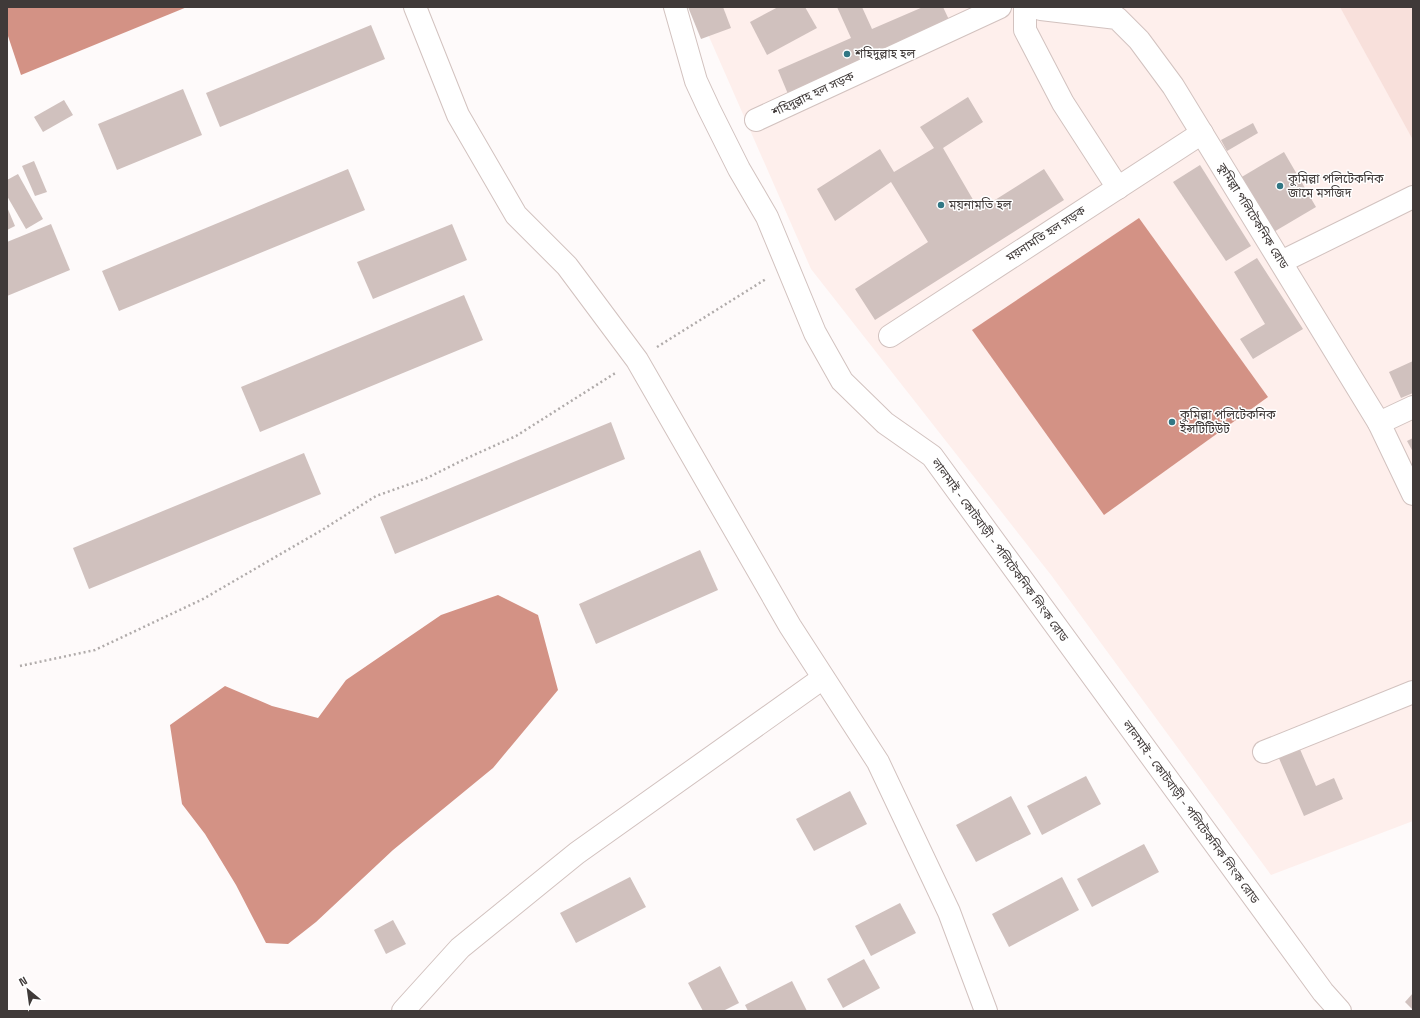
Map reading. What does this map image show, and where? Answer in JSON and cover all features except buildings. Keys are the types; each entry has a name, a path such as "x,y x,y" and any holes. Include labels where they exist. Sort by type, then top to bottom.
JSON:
{"street":[{"path":"415,7 458,115 516,215 566,266 637,360 790,626 878,762 949,912 986,1011"},
{"name":"লালমাই - কোটবাড়ী - পলিটেকনিক লিংক রোড","path":"675,7 696,81 739,170 767,217 815,333 842,381 885,423 932,456 1323,992 1340,1011"},
{"name":"শহিদুল্লাহ হল সড়ক","path":"756,120 1000,7"},
{"path":"1025,7 1025,30 1032,44 1063,103 1118,188"},
{"name":"কুমিল্লা পলিটেকনিক রোড","path":"1038,7 1041,9 1117,18 1139,40 1173,86 1379,423 1413,494"},
{"name":"ময়নামতি হল সড়ক","path":"890,336 1202,133"},
{"path":"1281,262 1413,197"},
{"path":"1379,423 1413,407"},
{"path":"403,1011 460,948 571,858 823,678"},
{"path":"1264,752 1413,692"}],"path":[{"path":"20,666 95,650 202,599 322,530 376,496 426,478 516,436 787,266"}],"shaded area":[{"path":"7,7 187,7 21,75 7,33"},
{"name":"কুমিল্লা পলিটেকনিক ইন্সটিটিউট","path":"696,7 1413,7 1413,821 1271,875 1051,575 811,269"},
{"path":"1340,7 1413,7 1413,140"},
{"path":"1139,218 1268,397 1104,515 972,330"},
{"path":"498,595 538,615 558,690 493,768 393,850 316,922 288,944 266,943 236,885 205,834 182,804 170,725 225,686 272,706 318,718 346,680 441,615"}],"place":[{"name":"শহিদুল্লাহ হল","path":"847,54"},
{"name":"কুমিল্লা পলিটেকনিক জামে মসজিদ","path":"1280,186"},
{"name":"ময়নামতি হল","path":"941,205"},
{"name":"কুমিল্লা পলিটেকনিক ইন্সটিটিউট","path":"1172,422"}]}
